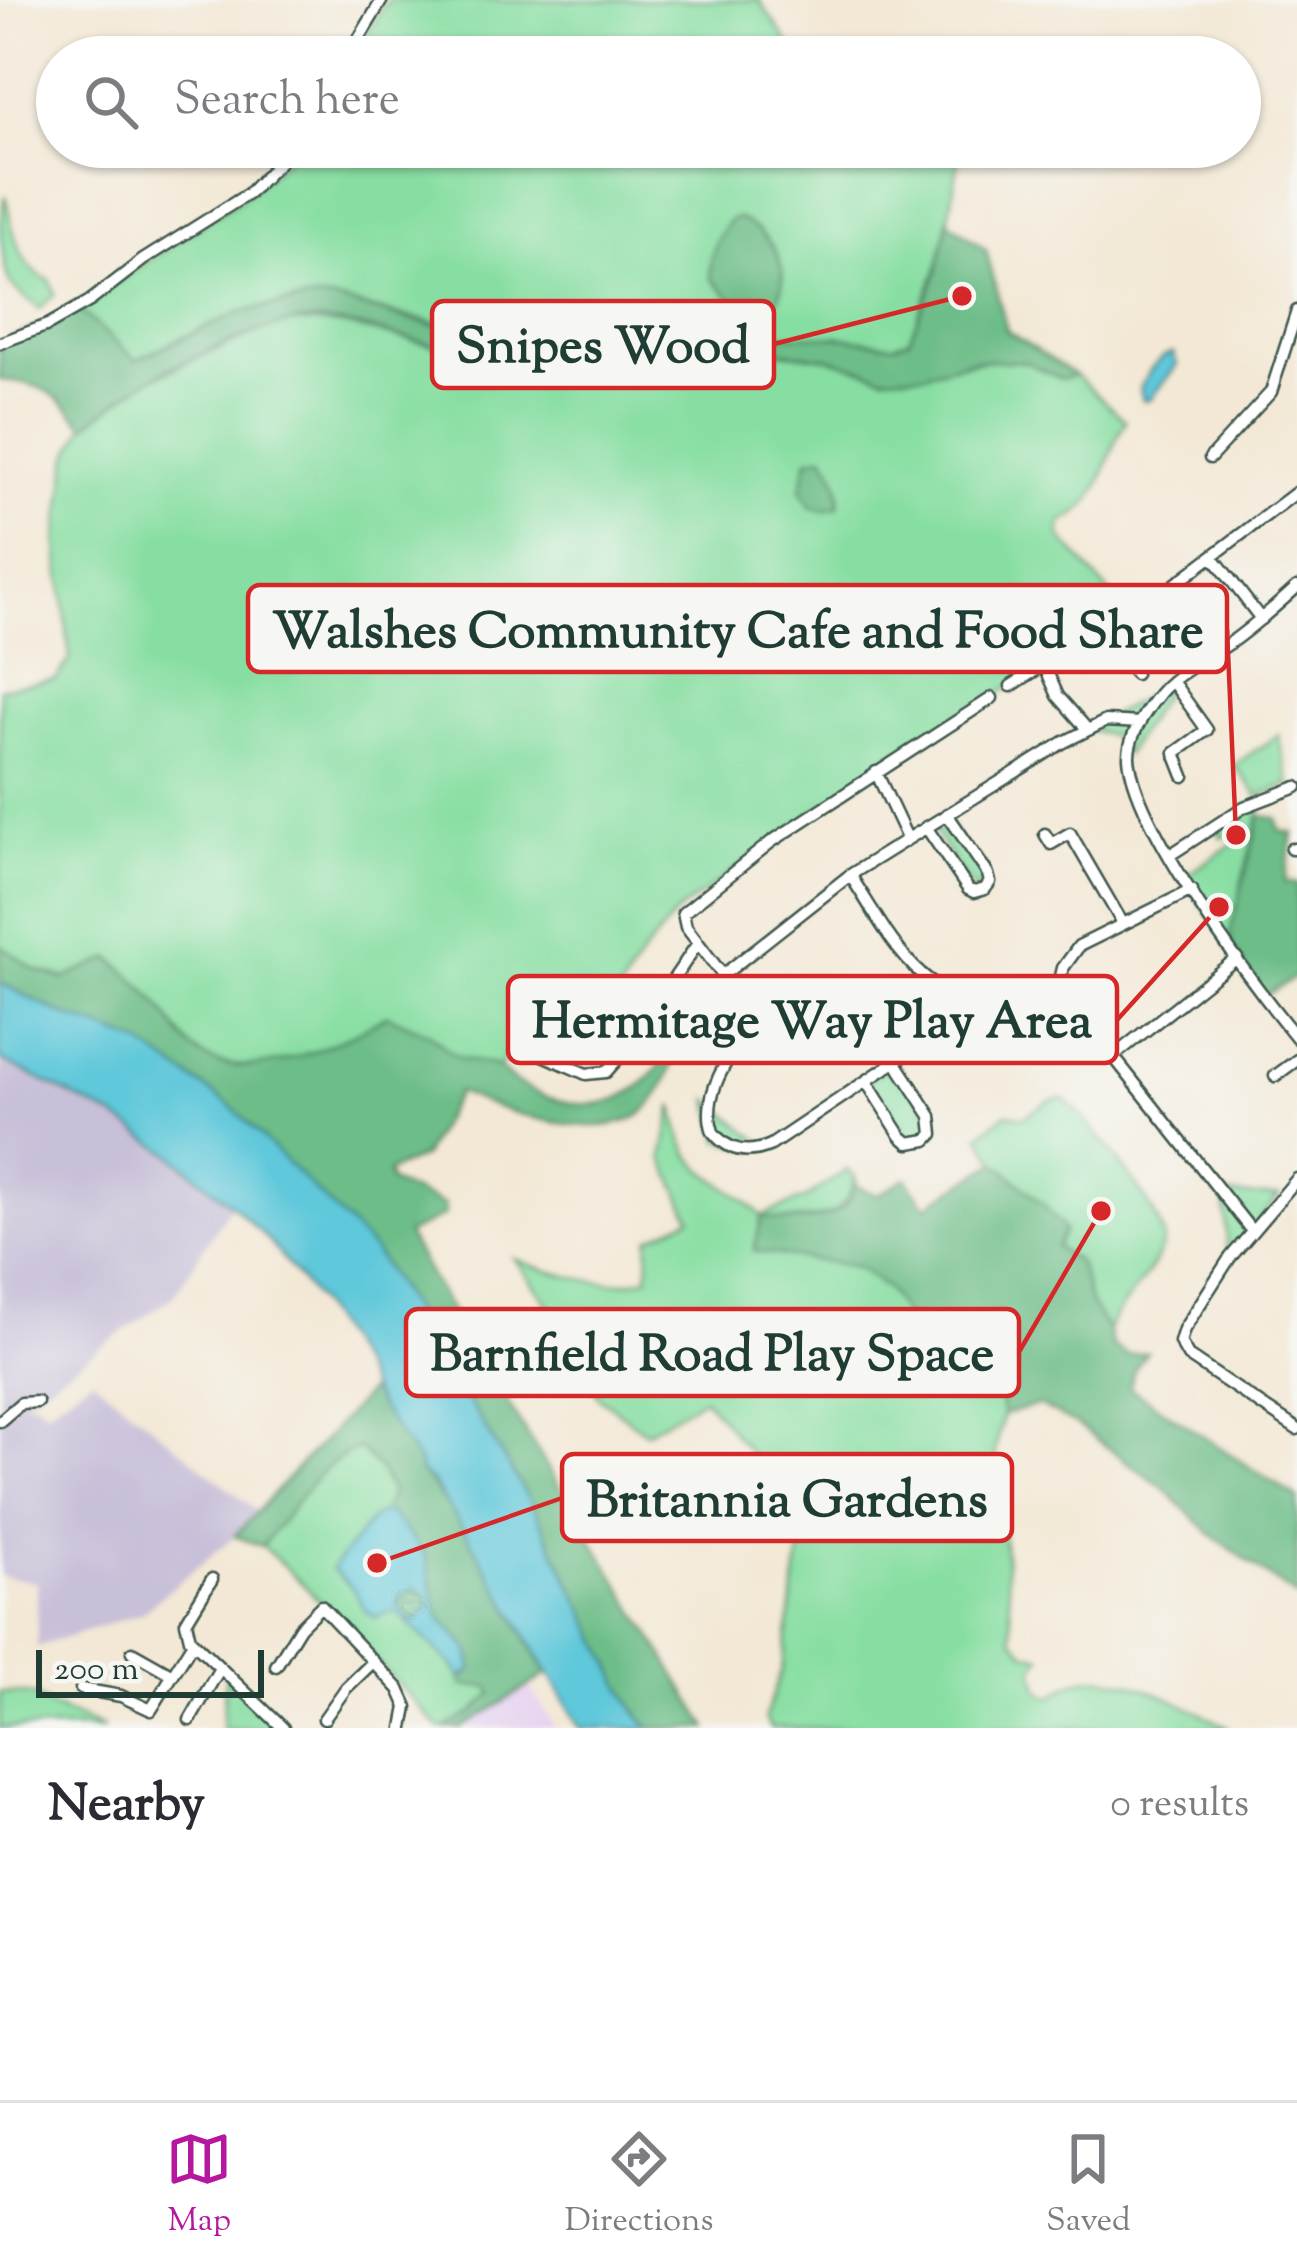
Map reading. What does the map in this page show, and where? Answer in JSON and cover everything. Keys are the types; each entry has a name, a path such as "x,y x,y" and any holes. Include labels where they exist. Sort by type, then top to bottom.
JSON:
{"street":[{"path":"361,36 382,0"},
{"path":"0,343 48,325 90,301 143,260 248,194 273,168"},
{"path":"1210,458 1270,392 1297,311"},
{"path":"1136,614 1297,492"},
{"path":"1213,557 1261,619"},
{"path":"1294,595 1172,681 1141,723 1129,753 1140,801 1170,855 1237,958 1297,1038"},
{"path":"1011,686 1074,646 1097,638 1114,645 1135,674"},
{"path":"1043,665 1058,696 1087,729"},
{"path":"1172,681 1207,730 1174,753 1184,776"},
{"path":"953,994 942,1030 767,1147 746,1152 728,1147 713,1132 710,1100 751,1014 683,919 688,908 771,842 992,698"},
{"path":"723,975 850,875 1087,729 1112,719 1141,723"},
{"path":"876,772 907,838"},
{"path":"1170,855 1244,807 1297,787"},
{"path":"926,827 968,889 985,889 988,874 947,814"},
{"path":"1045,834 1052,844 1070,833 1123,924"},
{"path":"850,875 906,961 928,982 980,1000 1029,994 1056,997 1075,1007 1251,1230"},
{"path":"1056,997 1063,968 1074,950 1192,890"},
{"path":"518,1044 586,1074 606,1072 698,943"},
{"path":"1115,1055 1237,958"},
{"path":"857,1019 875,1021 931,1116 933,1134 909,1143 866,1081"},
{"path":"1275,1076 1297,1060"},
{"path":"1297,1178 1251,1230 1184,1329 1180,1346 1297,1429"},
{"path":"0,1421 21,1403 38,1402"},
{"path":"212,1580 187,1622 190,1639 283,1728"},
{"path":"276,1666 300,1627 321,1606 404,1696 403,1728"},
{"path":"81,1689 121,1696 151,1710 171,1673 190,1647 196,1646"},
{"path":"273,1647 285,1655"},
{"path":"132,1652 171,1673"},
{"path":"324,1719 346,1688 374,1662"},
{"path":"190,1720 220,1668"}],"shaded area":[{"path":"0,1059 116,1118 172,1155 231,1204 174,1296 24,1401 37,1402 45,1411 92,1378 258,1512 140,1614 37,1647 37,1582 0,1576"},
{"path":"529,1686 556,1728 462,1728"}],"green space":[{"path":"388,0 759,0 784,36 365,36"},
{"path":"276,168 957,168 943,253 909,339 895,345 840,337 707,332 710,342 828,358 884,376 989,360 1026,362 1061,379 1075,375 1126,421 1096,491 1062,522 1060,536 1127,613 1061,647 1064,652 810,815 676,913 645,951 590,1038 529,1012 500,1067 455,1057 431,1035 387,1015 292,1059 238,1066 214,1061 193,1049 153,998 111,958 71,979 35,970 0,945 0,688 56,679 70,659 57,540 69,455 85,426 146,381 277,324 343,325 450,349 568,324 476,332 335,300 309,300 232,317 136,360 78,309 248,194"},
{"path":"5,195 23,256 50,280 55,294 39,309 10,283 4,264"},
{"path":"738,218 768,241 780,262 778,299 755,312 739,306 711,278 717,240 730,220"},
{"path":"948,221 986,250 1007,331 1075,375 1061,379 1026,362 971,360 924,374 884,376 828,358 710,342 706,332 840,337 895,345 909,339 936,275"},
{"path":"313,299 474,332 569,326 578,329 580,339 550,351 518,356 484,354 348,324 299,322 253,333 181,362 137,387 85,426 48,392 0,380 0,343 78,309 136,360 239,312"},
{"path":"824,455 839,493 838,507 824,511 811,507 801,490 808,459"},
{"path":"1172,681 1125,755 1112,736 1087,729"},
{"path":"1278,735 1290,784 1258,796 1234,765"},
{"path":"1263,803 1241,885 1297,884 1297,976 1263,997 1184,877 1250,832 1245,823 1222,838 1217,830"},
{"path":"1260,816 1277,818 1280,831 1293,833 1285,882 1297,884 1297,976 1263,997 1232,946 1230,933"},
{"path":"946,822 985,876 982,888 971,887 934,831"},
{"path":"0,945 35,970 63,979 110,958 153,998 193,1049 214,1061 238,1066 292,1059 387,1015 430,1035 455,1055 496,1066 543,1095 590,1104 631,1092 665,1059 679,1035 658,1096 630,1120 611,1125 566,1124 519,1114 458,1092 423,1156 388,1172 390,1182 444,1205 445,1215 407,1234 708,1728 649,1728 629,1701 532,1504 374,1250 58,1012 0,982"},
{"path":"895,1061 931,1116 933,1134 909,1143 866,1081"},
{"path":"1063,1098 1123,1167 1161,1230 1159,1254 1108,1330 1090,1303 1079,1263 1056,1247 1044,1205 996,1162 980,1135 1007,1113 1023,1117"},
{"path":"710,1100 767,1147 757,1151 720,1140"},
{"path":"674,1104 679,1129 695,1161 762,1216 806,1198 847,1170 855,1178 843,1204 834,1211 812,1218 771,1220 836,1261 858,1267 887,1289 918,1336 997,1385 1003,1415 995,1451 1013,1638 1026,1653 1042,1657 1034,1669 1040,1691 1051,1697 1083,1679 1117,1680 1157,1693 1230,1728 770,1728 765,1718 782,1669 805,1519 704,1398 646,1432 599,1397 557,1316 515,1259 599,1282 648,1277 649,1238 691,1218 663,1158"},
{"path":"996,1162 1064,1230 1056,1247 1079,1263 1090,1303 1108,1330 1112,1346 1128,1355 1147,1352 1133,1372 1130,1388 1297,1498 1297,1597 1208,1532 1166,1490 1076,1424 1038,1405 1003,1415 997,1385 918,1336 887,1289 858,1267 754,1251 762,1216 796,1220 834,1213 850,1199 855,1178 858,1187 878,1195 906,1178 926,1206"},
{"path":"1224,1195 1279,1196 1228,1259"},
{"path":"370,1390 421,1473 474,1544 547,1674 462,1728 444,1728 472,1713 492,1694 490,1687 463,1686 460,1677 467,1676 464,1643 438,1615 425,1554 390,1515 382,1513 391,1493 380,1470 359,1448 318,1477 262,1546 235,1536"},
{"path":"366,1402 547,1674 462,1728 439,1728 263,1546 235,1536 304,1460"},
{"path":"414,1589 425,1593 429,1604 425,1615 414,1619 403,1615 399,1604 403,1593"},
{"path":"226,1673 283,1728 222,1728"},
{"path":"0,1692 34,1695 104,1728 0,1728"}],"water":[{"path":"1173,353 1177,365 1150,399 1143,400 1140,389 1149,372"},
{"path":"0,983 58,1012 140,1043 230,1105 374,1250 532,1504 629,1701 649,1728 581,1728 471,1541 421,1473 316,1300 268,1240 172,1155 116,1118 0,1059"},
{"path":"390,1514 425,1554 438,1615 470,1651 472,1671 460,1677 399,1614 389,1612 376,1618 364,1610 354,1590 332,1569 373,1517","holes":["416,1588 426,1595 430,1609 414,1621 396,1604"]}],"place":[{"name":"Snipes Wood","path":"962,296"},
{"name":"Walshes Community Cafe and Food Share","path":"1236,835"},
{"name":"Hermitage Way Play Area","path":"1219,907"},
{"name":"Barnfield Road Play Space","path":"1101,1211"},
{"name":"Britannia Gardens","path":"377,1563"}]}
